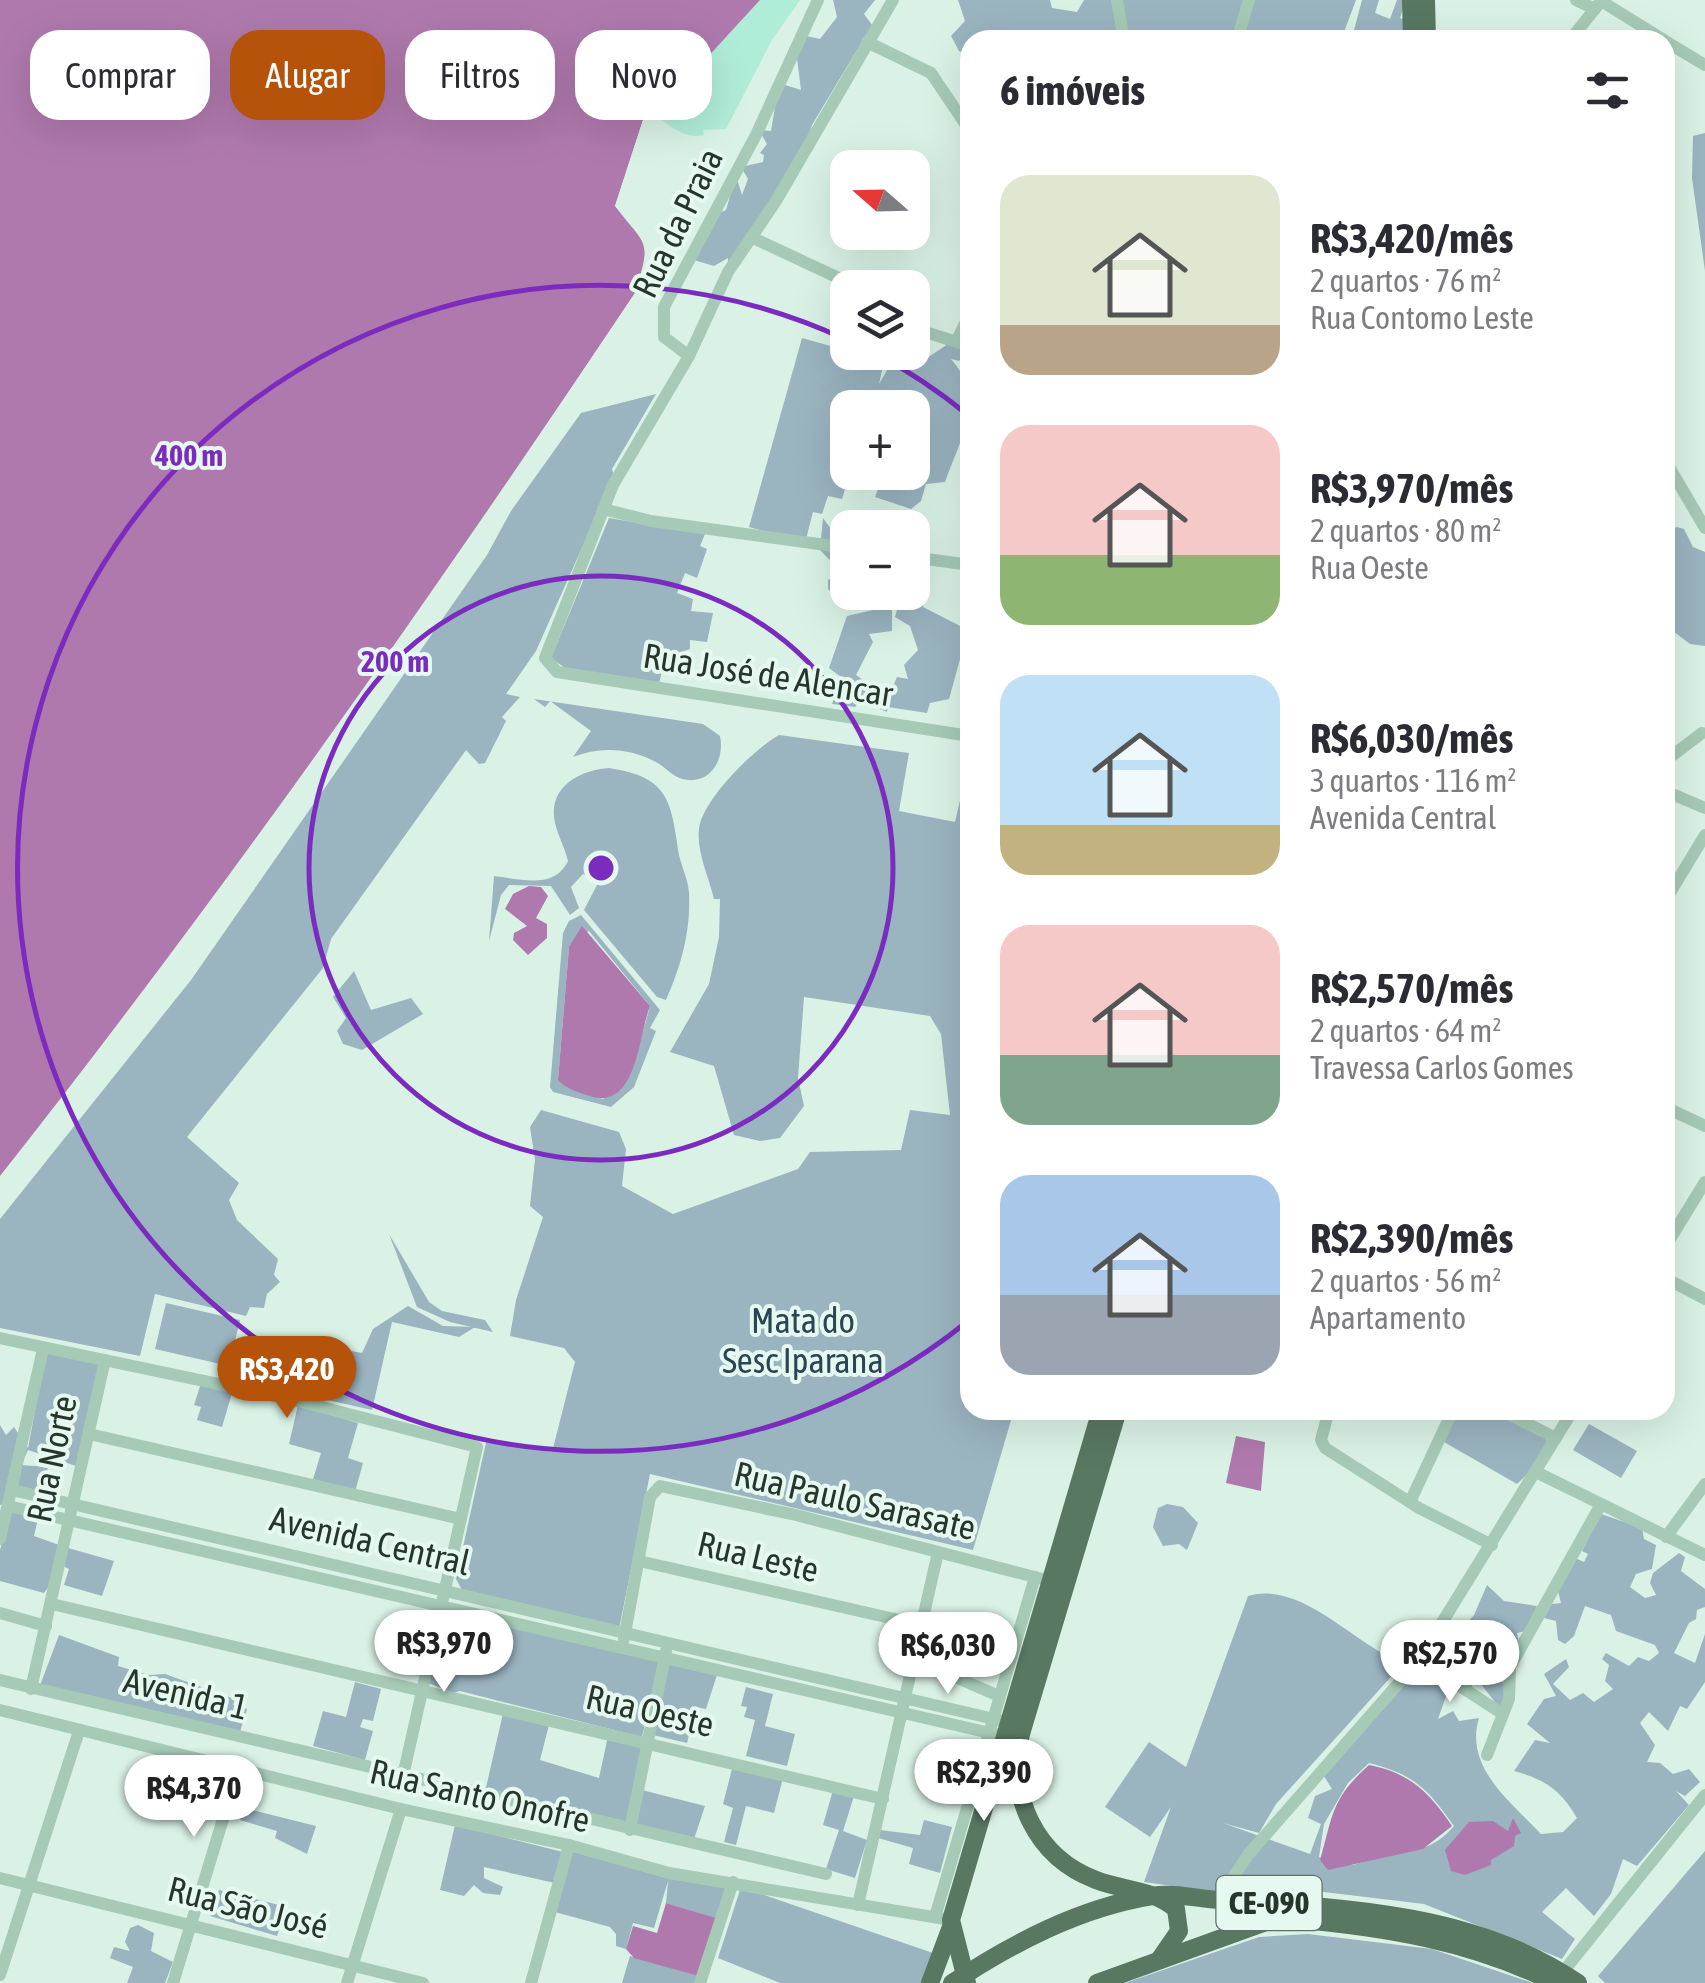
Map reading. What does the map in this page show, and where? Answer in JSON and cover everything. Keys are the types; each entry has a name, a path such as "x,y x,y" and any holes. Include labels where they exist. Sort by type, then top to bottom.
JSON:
{"main road":[{"path":"1411,0 1412,30"},
{"path":"1426,0 1427,30"},
{"path":"1098,1420 1043,1579 1016,1758 1018,1792 1026,1816 1056,1854 1094,1880 1156,1894 1176,1909 1180,1923 1176,1941 1159,1960"},
{"path":"930,1983 997,1727 1032,1667 1115,1420"},
{"name":"CE-090","path":"961,1980 1032,1935 1156,1894 1314,1906 1461,1930 1490,1937 1565,1980"},
{"name":"CE-090","path":"1097,1983 1266,1922 1292,1919 1456,1943 1565,1980"},
{"path":"946,1921 961,1980"}],"street":[{"name":"Rua da Praia","path":"689,356 664,336 664,307 756,135 818,0"},
{"path":"830,546 651,521 603,509 689,356 728,272 893,0"},
{"path":"1117,0 1122,30"},
{"path":"1240,30 1249,0"},
{"path":"1576,0 1600,3 1645,30"},
{"path":"1578,30 1600,3"},
{"path":"867,42 931,73 960,115"},
{"path":"1675,48 1705,65"},
{"path":"751,237 830,274"},
{"path":"930,334 960,343"},
{"path":"1675,477 1705,528"},
{"name":"Rua José de Alencar","path":"603,509 546,647 545,658 557,672 960,734"},
{"path":"930,559 960,564"},
{"path":"1675,753 1702,733"},
{"path":"1675,795 1705,808"},
{"path":"1675,885 1705,835"},
{"path":"1675,1112 1705,1126"},
{"path":"1675,1220 1705,1182"},
{"path":"1675,1283 1705,1299"},
{"path":"0,1338 477,1447 403,1776"},
{"path":"0,1539 44,1349"},
{"name":"Rua Norte","path":"31,1689 105,1360"},
{"path":"1327,1420 1322,1445 1410,1502 1492,1545"},
{"path":"1410,1502 1448,1420"},
{"path":"1520,1420 1556,1438"},
{"path":"1218,1900 1248,1855 1419,1660 1566,1420"},
{"path":"89,1434 461,1520"},
{"path":"1536,1472 1705,1556"},
{"path":"1666,1538 1705,1484"},
{"name":"Rua Paulo Sarasate","path":"639,1561 650,1496 664,1486 1043,1579"},
{"name":"Avenida Central","path":"12,1490 71,1514"},
{"name":"Avenida Central","path":"8,1506 71,1514 997,1727"},
{"path":"1486,1755 1504,1714 1510,1667 1600,1506"},
{"path":"858,1905 938,1552"},
{"path":"624,1641 639,1561"},
{"name":"Rua Leste","path":"639,1561 921,1625"},
{"path":"997,1727 998,1696 1043,1579"},
{"name":"Rua Oeste","path":"52,1604 883,1800"},
{"path":"0,1613 46,1626"},
{"path":"630,1830 666,1651"},
{"path":"914,1658 998,1696"},
{"path":"1419,1660 1504,1714"},
{"name":"Avenida 1","path":"0,1680 826,1874"},
{"name":"Rua Santo Onofre","path":"0,1710 401,1809 570,1845 669,1873 946,1921"},
{"path":"0,1975 79,1732"},
{"path":"173,1983 238,1770"},
{"path":"1565,1980 1705,1795"},
{"path":"347,1983 401,1809"},
{"path":"531,1983 570,1845"},
{"name":"Rua São José","path":"0,1878 423,1983"},
{"path":"700,1983 733,1882"}],"green space":[{"path":"833,0 875,0 864,14 872,25 812,125 796,175 728,267 728,258 714,266 694,260 717,214 726,210 736,176 742,195 748,179 741,167 763,162 764,155 760,153 767,144 759,130 771,131 779,83 801,90 797,58 806,36 820,39 837,17"},
{"path":"958,0 1050,0 1052,8 1077,12 1084,0 1356,0 1345,30 960,30 960,51 951,36 965,21"},
{"path":"1362,0 1379,0 1375,13 1390,19 1397,0 1406,0 1400,18 1407,21 1406,30 1354,30"},
{"path":"1705,133 1705,271 1692,178 1693,136"},
{"path":"802,338 830,346 830,370 882,370 879,384 887,370 930,370 930,356 948,344 960,348 960,360 951,359 960,372 960,442 945,482 930,484 930,390 830,390 830,490 845,490 842,499 828,496 822,514 813,512 805,543 749,527"},
{"path":"656,394 612,469 614,476 536,651 506,694 520,697 502,717 506,721 485,763 479,764 466,750 331,939 323,968 187,1137 239,1183 229,1200 237,1220 278,1259 274,1275 280,1282 267,1294 264,1308 250,1307 246,1316 155,1294 140,1356 0,1328 0,1219 191,980 487,555 511,511 581,413"},
{"path":"878,490 924,490 921,501 911,509 875,497"},
{"path":"609,518 705,534 700,546 707,549 697,578 685,573 677,593 693,599 691,611 713,613 707,642 690,640 690,649 665,658 659,684 568,670 551,658"},
{"path":"823,518 830,528 830,560 820,550"},
{"path":"1675,528 1684,529 1693,547 1705,552 1705,646 1690,644 1675,633"},
{"path":"892,610 892,631 869,634 873,642 856,675 865,681 863,687 870,685 877,693 874,699 863,697 855,707 832,704 841,677 829,668 847,616"},
{"path":"897,610 929,610 960,626 960,659 949,699 930,703 927,713 880,709 883,687 894,684 897,677 908,679 904,665 918,650 910,626 895,617"},
{"path":"551,701 703,724 720,736 718,762 708,775 692,780 678,778 656,762 625,751 594,751 573,757 591,731"},
{"name":"Mata do Sesc Iparana","path":"779,735 909,753 899,811 955,822 960,800 960,1420 1011,1420 973,1550 650,1474 619,1629 462,1590 456,1579 487,1438 552,1452 575,1362 564,1348 510,1336 516,1300 543,1217 530,1206 535,1160 530,1127 541,1110 619,1132 626,1149 622,1186 673,1214 798,1169 810,1152 901,1150 910,1110 950,1115 941,1034 930,1016 804,997 798,1078 804,1106 780,1138 760,1141 734,1135 714,1066 670,1052 709,984 719,937 720,899 714,899 699,846 702,817 719,790 756,752"},
{"path":"609,768 645,778 656,786 664,795 673,820 689,907 684,948 666,1000 657,997 584,910 598,883 583,874 571,887 579,908 570,915 551,886 509,885 501,895 489,941 494,876 536,881 562,870 568,861 555,823 556,800 561,790 577,777"},
{"path":"581,915 660,1010 650,1028 656,1031 634,1087 611,1107 553,1092 550,1087 563,933 569,921","holes":["589,931 650,1006 635,1061 603,1099 558,1080 569,947"]},
{"path":"354,971 371,1010 411,998 423,1014 362,1050 343,1044 337,1031 346,1018 333,997"},
{"path":"389,1234 429,1302 442,1311 485,1320 493,1332 450,1322 417,1307"},
{"path":"166,1303 240,1320 229,1366 155,1349"},
{"path":"408,1306 443,1326 475,1327 459,1337 392,1322 372,1410 266,1386 278,1337 362,1353 373,1329"},
{"path":"46,1352 101,1359 76,1466 28,1450 21,1465 48,1467 42,1495 20,1492 9,1503 0,1505 0,1425 6,1435 14,1427 28,1448"},
{"path":"201,1383 232,1393 222,1427 197,1420 201,1407 194,1405"},
{"path":"298,1405 358,1423 348,1458 363,1463 355,1492 313,1479 321,1453 289,1444"},
{"path":"1454,1420 1509,1420 1547,1441 1533,1469 1517,1484 1444,1442"},
{"path":"1589,1424 1637,1451 1621,1478 1573,1450"},
{"path":"1167,1504 1183,1507 1198,1523 1187,1550 1179,1544 1163,1546 1153,1527 1158,1508"},
{"path":"10,1511 38,1519 34,1536 59,1545 50,1585 44,1593 0,1581 0,1550"},
{"path":"1601,1514 1642,1528 1644,1539 1656,1545 1652,1569 1636,1574 1630,1587 1645,1598 1656,1595 1650,1583 1653,1573 1679,1553 1685,1557 1681,1571 1705,1589 1705,1607 1697,1610 1696,1619 1689,1623 1674,1653 1695,1663 1705,1634 1705,1682 1687,1709 1680,1706 1668,1731 1649,1712 1640,1723 1655,1745 1647,1762 1660,1763 1673,1774 1689,1769 1700,1782 1685,1796 1676,1791 1689,1805 1637,1866 1623,1859 1611,1894 1594,1916 1566,1888 1542,1912 1575,1939 1562,1959 1424,1904 1299,1889 1234,1895 1144,1882 1171,1807 1150,1837 1105,1807 1149,1742 1186,1767 1248,1596 1267,1593 1285,1596 1322,1614 1393,1659 1399,1668 1276,1804 1259,1833 1223,1823 1310,1854 1321,1824 1308,1818 1315,1796 1332,1789 1322,1773 1413,1669 1419,1672 1424,1667 1451,1682 1438,1719 1453,1711 1459,1721 1479,1718 1478,1752 1493,1782 1541,1834 1563,1832 1577,1818 1565,1800 1543,1782 1514,1771 1535,1740 1550,1743 1527,1724 1544,1699 1556,1696 1544,1674 1566,1659 1569,1667 1553,1684 1570,1700 1583,1693 1594,1702 1613,1689 1605,1681 1609,1665 1602,1659 1606,1653 1629,1666 1638,1657 1649,1661 1659,1653 1655,1645 1616,1631 1611,1615 1585,1606 1574,1636 1565,1644 1558,1640 1556,1621 1544,1618 1552,1604 1561,1603 1558,1591 1575,1558 1584,1562 1588,1554 1582,1551","holes":["1369,1763 1419,1785 1454,1826 1425,1847 1356,1864 1319,1857 1324,1824 1348,1783"]},
{"path":"68,1548 114,1561 102,1596 64,1585 69,1569 63,1566"},
{"path":"1487,1585 1504,1601 1537,1606 1526,1631 1517,1633 1519,1644 1508,1661 1489,1650 1477,1653 1480,1678 1507,1683 1501,1710 1481,1684 1473,1683 1470,1690 1453,1680 1456,1663 1445,1647 1447,1634 1465,1636 1462,1628 1474,1615"},
{"path":"445,1610 659,1661 642,1737 460,1691 453,1693 428,1683"},
{"path":"59,1635 119,1657 118,1666 149,1675 165,1674 235,1699 233,1705 247,1709 239,1735 39,1688"},
{"path":"668,1664 717,1675 706,1709 696,1707 687,1743 653,1735"},
{"path":"355,1682 381,1689 373,1721 363,1719 360,1727 373,1731 365,1760 313,1746 323,1711 346,1717"},
{"path":"746,1687 773,1694 765,1726 795,1734 787,1766 746,1756 755,1720 744,1717 747,1707 741,1706"},
{"path":"504,1709 550,1721 540,1760 599,1778 608,1736 642,1745 627,1827 485,1792"},
{"path":"733,1765 783,1778 774,1813 746,1806 736,1845 724,1842 733,1808 723,1804"},
{"path":"638,1789 705,1806 694,1839 632,1823"},
{"path":"833,1790 854,1796 843,1831 867,1840 855,1878 826,1869 839,1830 823,1825"},
{"path":"244,1808 316,1826 307,1854 275,1838 277,1831 240,1820"},
{"path":"924,1820 952,1827 940,1873 909,1864 913,1848 878,1838 880,1830 920,1835"},
{"path":"455,1825 563,1852 555,1883 484,1867 484,1878 503,1887 500,1895 483,1893 474,1885 464,1896 440,1890"},
{"path":"569,1845 734,1886 705,1983 622,1983 630,1956 698,1976 715,1918 666,1903 668,1881 654,1928 633,1923 626,1949 616,1946 616,1934 610,1927 551,1911"},
{"path":"1705,1851 1705,1983 1605,1983 1598,1976"},
{"path":"741,1887 933,1953 922,1983 780,1983 718,1958"},
{"path":"219,1890 287,1907 277,1936 210,1916"},
{"path":"138,1925 154,1933 151,1951 173,1962 165,1983 127,1983 133,1967 110,1958 114,1947 130,1951 125,1942 130,1928"},
{"path":"1308,1934 1432,1949 1533,1983 1125,1983 1259,1937"}],"sand":[{"path":"760,0 800,0 772,40 726,129 703,130 704,135 691,136 662,120 712,120 712,52"}],"shaded area":[{"path":"0,0 760,0 712,52 712,30 575,30 575,120 643,120 615,206 640,237 645,252 635,293 326,741 166,960 0,1176"},
{"path":"529,886 541,887 548,896 536,918 547,924 547,938 528,955 513,940 514,933 527,926 505,909 513,894"},
{"path":"582,926 650,1006 634,1066 619,1091 608,1097 593,1097 558,1080 569,947"},
{"path":"1236,1436 1265,1442 1261,1491 1226,1483"},
{"path":"1369,1765 1396,1773 1417,1786 1452,1826 1423,1849 1328,1870 1320,1860 1335,1808"},
{"path":"1513,1818 1521,1833 1515,1836 1514,1846 1491,1860 1491,1865 1465,1875 1451,1871 1445,1850 1469,1822 1493,1821 1508,1831"},
{"path":"666,1903 716,1918 698,1976 634,1958 626,1949 633,1926 657,1933"}],"pier":[{"path":"643,120 653,120 648,123 621,205 648,234 651,258 639,296 433,604 147,998 0,1181 143,995 429,601 635,293 646,257 643,235 615,206"}]}
